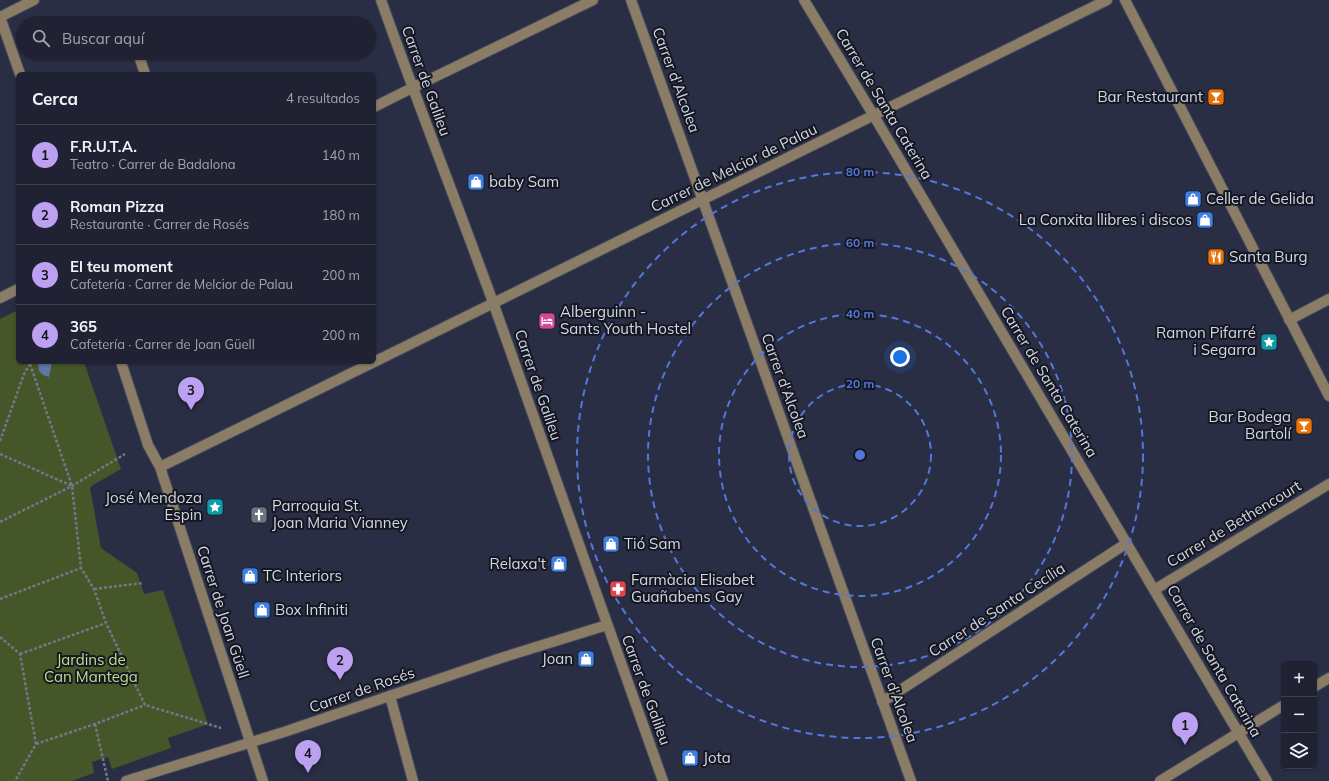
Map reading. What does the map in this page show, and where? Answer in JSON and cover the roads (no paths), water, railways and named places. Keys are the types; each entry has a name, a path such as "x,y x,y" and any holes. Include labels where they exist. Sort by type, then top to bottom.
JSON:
{"street":[{"path":"19,72 0,17 34,0"},
{"name":"Carrer de Galileu","path":"381,0 412,88 493,304 663,781"},
{"path":"376,106 593,0"},
{"name":"Carrer d'Alcolea","path":"631,0 882,702 912,781"},
{"name":"Carrer de Santa Caterina","path":"804,0 1267,781"},
{"name":"Carrer de Melcior de Palau","path":"376,361 1107,0"},
{"path":"1125,0 1329,396"},
{"path":"140,60 144,72"},
{"path":"0,298 16,290"},
{"path":"1289,320 1329,299"},
{"name":"Carrer de Joan Güell","path":"122,364 148,445 160,467 263,781"},
{"name":"Carrer de Melcior de Palau","path":"160,467 370,364"},
{"name":"Carrer de Bethencourt","path":"1154,590 1329,484"},
{"name":"Carrer de Santa Cecília","path":"882,702 1127,543"},
{"name":"Carrer de Rosés","path":"126,781 284,732 501,658 607,625"},
{"path":"1317,685 1329,678"},
{"path":"390,696 413,781"},
{"path":"1160,781 1281,708"}],"water":[{"path":"38,364 52,364 49,377 43,375 39,371"}],"place":[{"name":"Bar Restaurant","path":"1216,97"},
{"name":"baby Sam","path":"476,182"},
{"name":"Celler de Gelida","path":"1193,199"},
{"name":"La Conxita llibres i discos","path":"1205,220"},
{"name":"Santa Burg","path":"1216,257"},
{"name":"Alberguinn - Sants Youth Hostel","path":"547,321"},
{"name":"Ramon Pifarré i Segarra","path":"1269,342"},
{"name":"El teu moment","path":"191,410"},
{"name":"Bar Bodega Bartolí","path":"1304,426"},
{"name":"José Mendoza Espin","path":"215,507"},
{"name":"Parroquia St. Joan Maria Vianney","path":"259,515"},
{"name":"Tió Sam","path":"611,544"},
{"name":"Relaxa't","path":"559,564"},
{"name":"TC Interiors","path":"250,576"},
{"name":"Farmàcia Elisabet Guañabens Gay","path":"618,589"},
{"name":"Box Infiniti","path":"262,610"},
{"name":"Joan","path":"586,659"},
{"name":"Roman Pizza","path":"340,680"},
{"name":"F.R.U.T.A.","path":"1185,745"},
{"name":"Jota","path":"690,758"},
{"name":"365","path":"308,773"}],"park label":[{"name":"Jardins de Can Mantega","path":"91,668"}]}
